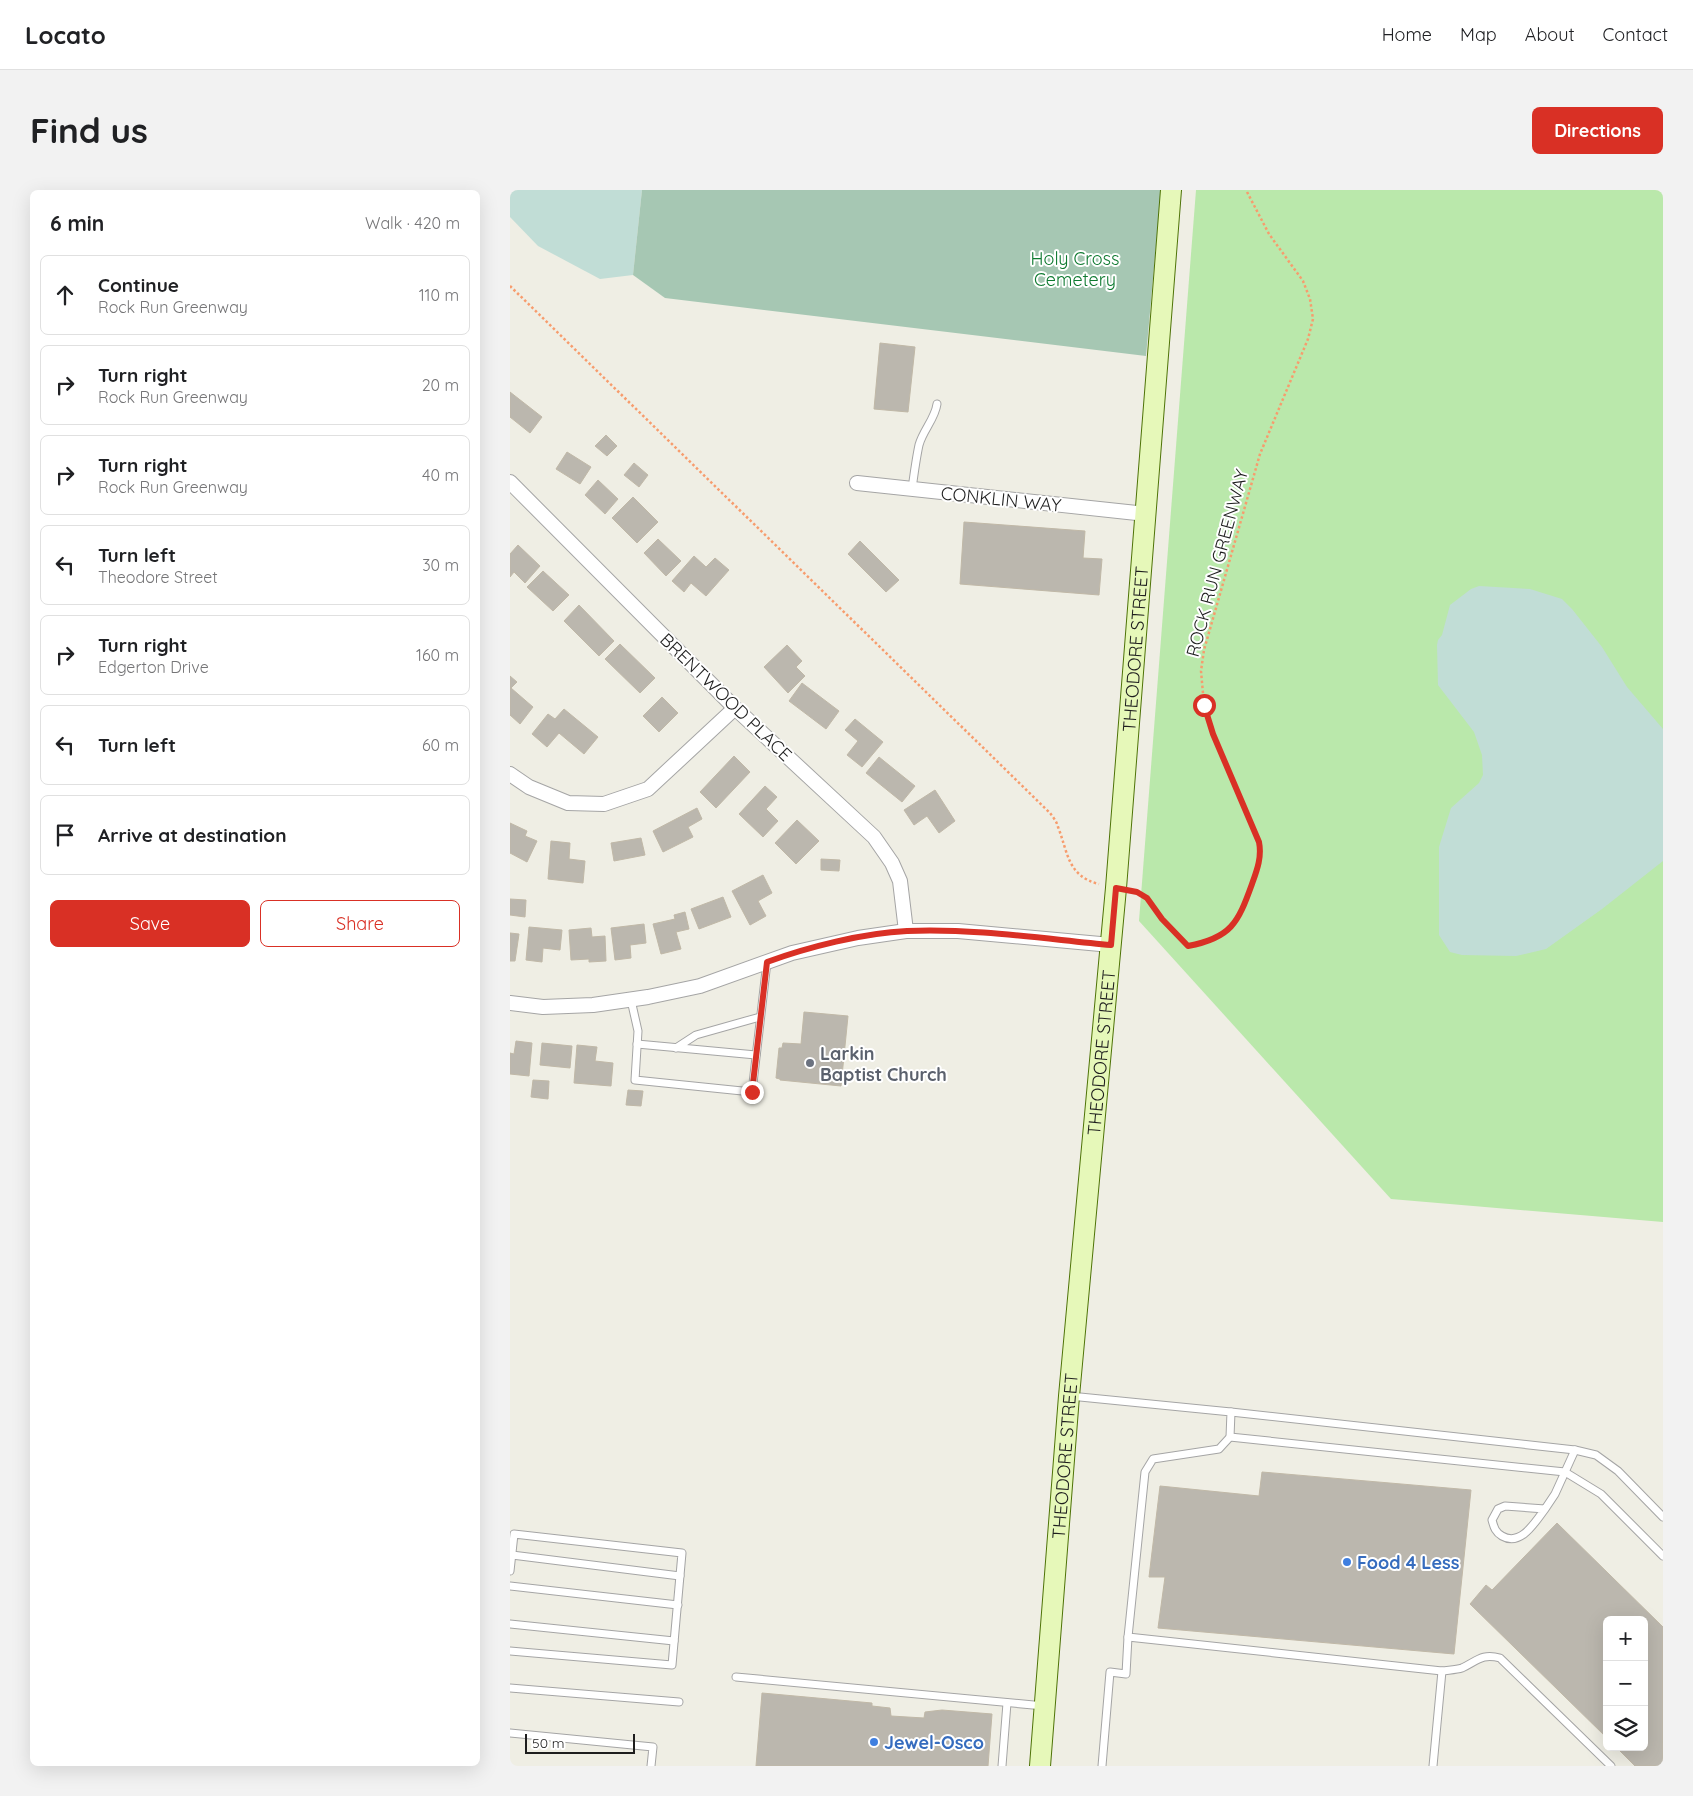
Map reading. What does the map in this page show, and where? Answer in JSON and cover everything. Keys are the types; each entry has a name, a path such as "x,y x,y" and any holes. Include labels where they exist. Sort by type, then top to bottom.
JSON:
{"street":[{"name":"THEODORE STREET","path":"1040,1766 1069,1396 1116,888 1171,190"},
{"name":"BRENTWOOD PLACE","path":"510,482 735,708 874,837 892,863 900,881 906,931"},
{"name":"CONKLIN WAY","path":"857,483 1146,514"},
{"path":"510,774 529,787 568,803 604,804 648,789 735,708"},
{"path":"510,1003 543,1007 593,1005 631,1000 700,986 792,953 858,938 906,931 958,931 1111,945"}],"lane":[{"path":"912,489 919,444 927,426 935,415 937,404"},
{"path":"631,1000 638,1031 635,1080 752,1092 767,962"},
{"path":"676,1048 696,1035 760,1017"},
{"path":"637,1044 756,1055"},
{"path":"1069,1396 1575,1450 1596,1455 1618,1471 1663,1516"},
{"path":"1102,1766 1110,1672 1126,1674 1145,1472 1153,1459 1219,1449 1230,1436 1231,1412"},
{"path":"1230,1436 1565,1472 1601,1494 1663,1556"},
{"path":"1546,1509 1505,1506 1498,1510 1492,1520 1494,1530 1509,1539 1517,1539 1525,1533 1546,1509 1575,1450"},
{"path":"510,1571 514,1534 682,1553 672,1665 510,1651"},
{"path":"512,1555 680,1576"},
{"path":"510,1586 678,1604"},
{"path":"510,1624 674,1641"},
{"path":"1128,1637 1442,1671 1461,1669 1489,1655 1500,1658 1611,1766"},
{"path":"1433,1766 1442,1671"},
{"path":"736,1677 1045,1706"},
{"path":"510,1688 679,1702"},
{"path":"1002,1766 1007,1703"},
{"path":"510,1733 653,1747 651,1766"}],"path":[{"name":"ROCK RUN GREENWAY","path":"510,286 1050,813 1058,826 1066,854 1076,872 1085,879 1096,883 1142,894 1182,942 1188,946 1216,938 1238,919 1260,858 1259,842 1213,734 1204,705 1202,671 1204,650 1260,454 1308,339 1313,319 1310,299 1303,281 1269,234 1246,190"}],"green space":[{"name":"Holy Cross Cemetery","path":"642,190 1161,190 1146,356 665,298 633,275"},
{"path":"1196,190 1663,190 1663,1222 1391,1199 1139,921"}],"shaded area":[{"path":"510,190 642,190 633,275 600,279 538,246 510,217"},
{"path":"1479,586 1530,589 1562,599 1602,647 1627,687 1663,729 1663,861 1602,909 1546,949 1516,956 1462,955 1450,952 1439,935 1439,847 1451,808 1479,783 1483,775 1482,755 1474,732 1438,685 1437,645 1442,635 1450,605 1471,589"}],"building":[{"path":"880,343 915,347 908,412 874,409"},
{"path":"510,392 542,417 530,433 510,417"},
{"path":"606,435 617,446 607,456 595,446"},
{"path":"567,452 591,467 580,484 556,469"},
{"path":"634,463 648,475 639,487 624,475"},
{"path":"598,480 618,499 605,514 585,495"},
{"path":"633,497 658,522 637,543 612,518"},
{"path":"964,522 1085,531 1083,558 1102,559 1099,595 960,584"},
{"path":"658,539 681,561 666,576 644,553"},
{"path":"860,541 899,580 886,592 848,554"},
{"path":"518,545 540,566 525,583 514,572 510,577 510,554"},
{"path":"694,556 706,567 715,558 729,570 706,596 691,583 684,592 672,581"},
{"path":"543,571 569,595 553,611 527,587"},
{"path":"579,605 614,641 599,656 564,621"},
{"path":"620,644 655,678 640,693 605,659"},
{"path":"787,645 802,661 796,667 805,676 788,693 764,667"},
{"path":"510,676 517,682 511,688 533,707 520,724 510,715"},
{"path":"802,683 839,711 826,729 789,701"},
{"path":"662,697 678,713 659,732 643,716"},
{"path":"564,709 598,737 584,754 559,733 547,747 532,734 548,714 555,719"},
{"path":"855,719 883,742 862,767 847,755 858,741 845,730"},
{"path":"734,756 750,772 716,808 700,792"},
{"path":"879,757 915,786 902,802 866,773"},
{"path":"765,786 777,797 766,809 778,821 763,837 739,814"},
{"path":"935,790 955,821 939,833 927,816 914,825 904,810"},
{"path":"697,808 702,819 688,827 693,837 663,852 653,831"},
{"path":"797,820 819,841 796,864 775,843"},
{"path":"510,823 527,831 525,836 537,841 527,862 510,853"},
{"path":"641,838 645,855 614,861 611,843"},
{"path":"551,841 570,843 569,859 585,861 583,883 548,879"},
{"path":"821,859 840,860 839,871 821,870"},
{"path":"763,875 772,893 758,901 766,916 750,925 732,891"},
{"path":"723,897 731,917 699,929 691,909"},
{"path":"510,899 526,900 525,917 510,915"},
{"path":"685,912 689,929 676,932 681,949 661,954 653,924 675,919 674,915"},
{"path":"644,924 646,943 630,945 631,958 615,960 611,928"},
{"path":"529,927 562,930 560,950 543,948 542,962 526,960"},
{"path":"591,928 592,937 605,936 606,961 589,962 589,959 571,960 569,930"},
{"path":"510,933 519,934 515,961 510,961"},
{"name":"Larkin Baptist Church","path":"804,1012 848,1016 841,1086 776,1078 779,1048 782,1048 783,1043 801,1044"},
{"path":"516,1041 532,1043 529,1076 510,1074 510,1053 514,1054"},
{"path":"542,1043 572,1046 570,1068 540,1065"},
{"path":"577,1045 597,1047 595,1061 613,1063 611,1086 574,1083"},
{"path":"533,1080 549,1081 548,1099 531,1097"},
{"path":"628,1090 643,1091 641,1106 626,1105"},
{"path":"1262,1472 1471,1490 1454,1654 1158,1628 1165,1577 1149,1577 1160,1486 1259,1496"},
{"path":"1557,1523 1663,1627 1663,1766 1635,1766 1620,1751 1648,1751 1648,1616 1603,1616 1603,1734 1470,1604 1486,1585 1492,1590"},
{"name":"Jewel-Osco","path":"762,1693 872,1703 872,1706 890,1708 891,1716 924,1718 925,1712 942,1710 992,1714 988,1766 756,1766"}],"place":[{"name":"Larkin Baptist Church","path":"810,1063"},
{"name":"Food 4 Less","path":"1347,1562"},
{"name":"Jewel-Osco","path":"874,1742"}],"route":[{"path":"752,1092 767,962 792,953 858,938 906,931 958,931 1111,945 1116,888 1137,892 1147,898 1171,930 1188,946 1216,938 1225,933 1238,919 1242,911 1259,864 1261,850 1213,734 1204,705"}]}
